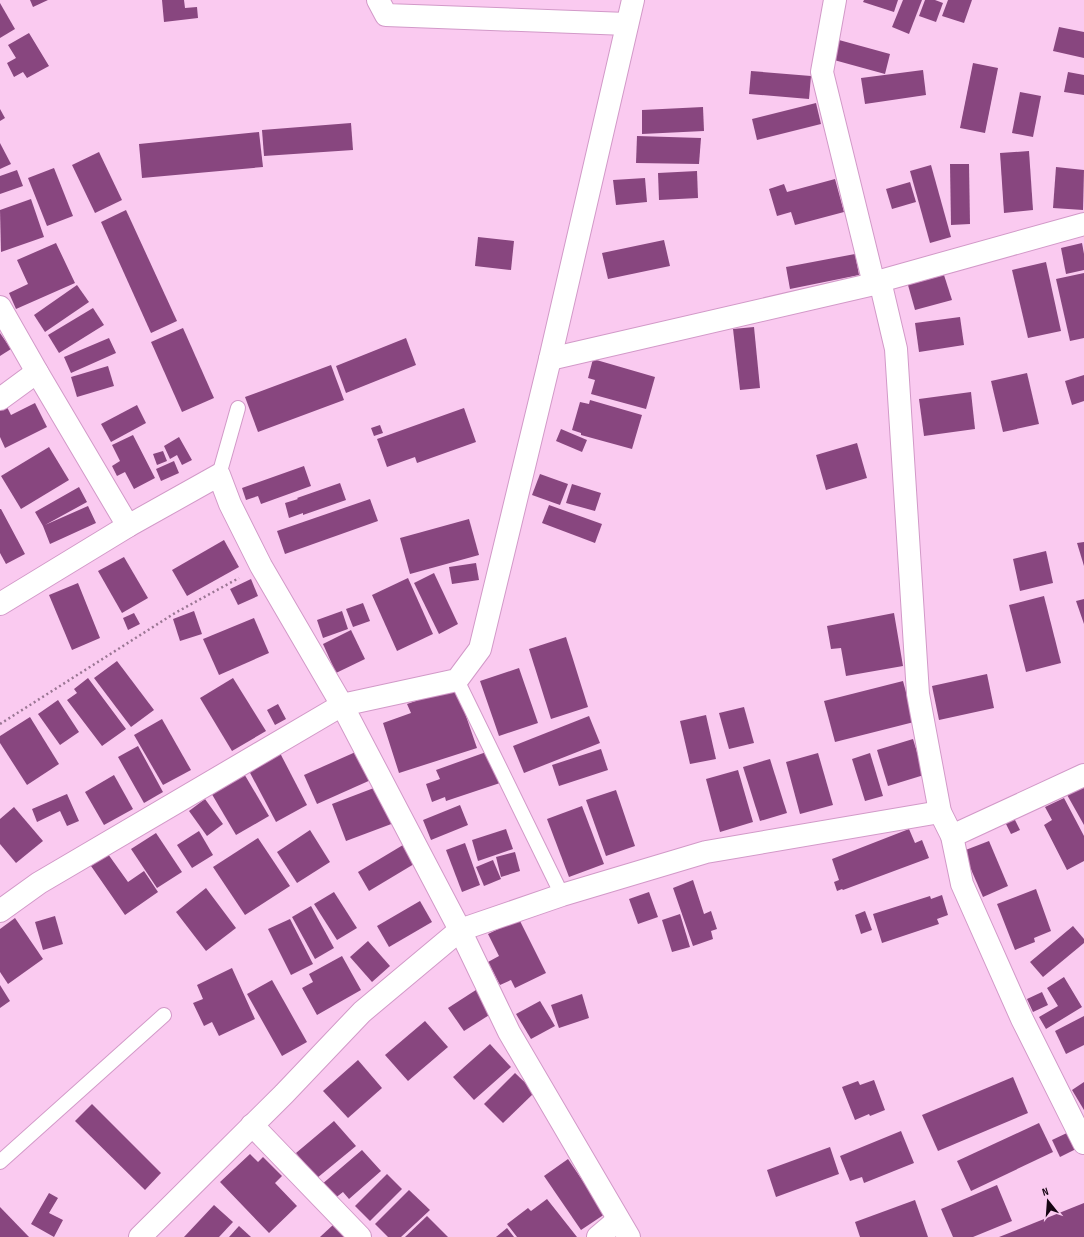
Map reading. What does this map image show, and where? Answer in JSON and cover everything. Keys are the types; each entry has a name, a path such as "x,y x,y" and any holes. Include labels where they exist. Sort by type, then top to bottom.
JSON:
{"street":[{"path":"378,0 386,15 627,24"},
{"path":"0,911 40,883 342,705 457,680 480,649 550,359 633,0"},
{"path":"835,0 822,72 896,349 918,694 940,812 952,836 962,884 965,891 1022,1020 1084,1143"},
{"path":"550,359 877,282 1084,224"},
{"path":"0,307 36,372 128,526"},
{"path":"0,399 36,372"},
{"path":"0,604 128,526 219,476 230,504 261,566 342,705 460,930 509,1032 624,1229 598,1237"},
{"path":"952,836 1084,775"},
{"path":"143,1236 362,1012 460,930 562,895 706,852 940,812"},
{"path":"252,1125 360,1237"}],"lane":[{"path":"219,476 238,408"},
{"path":"457,680 562,895"},
{"path":"0,1162 164,1015"}],"path":[{"path":"0,724 175,613 261,566"}],"building":[{"path":"30,0 48,0 33,7"},
{"path":"162,0 184,0 185,8 197,7 198,18 164,22"},
{"path":"864,0 898,0 894,12 863,2"},
{"path":"903,0 922,0 909,34 892,27"},
{"path":"925,0 935,0 943,3 936,22 919,16"},
{"path":"948,0 972,0 964,23 942,16"},
{"path":"0,3 15,29 0,38"},
{"path":"1059,27 1084,32 1084,58 1053,51"},
{"path":"29,33 49,66 27,78 23,72 14,77 7,63 16,58 8,45"},
{"path":"839,40 890,54 885,74 834,60"},
{"path":"973,63 998,68 985,133 960,128"},
{"path":"923,70 926,95 865,104 861,78"},
{"path":"751,71 811,76 809,99 749,94"},
{"path":"1068,72 1084,75 1084,95 1064,92"},
{"path":"1020,92 1041,96 1033,137 1012,133"},
{"path":"816,103 821,124 757,140 752,119"},
{"path":"703,107 704,131 642,134 642,110"},
{"path":"0,109 5,118 0,121"},
{"path":"351,123 353,150 264,156 262,130"},
{"path":"259,132 263,167 142,178 139,144"},
{"path":"637,136 701,138 699,164 636,163"},
{"path":"0,143 11,164 0,169"},
{"path":"1029,151 1033,210 1004,213 1000,153"},
{"path":"99,152 122,200 95,213 72,165"},
{"path":"950,164 969,164 970,224 951,225"},
{"path":"931,165 951,237 930,243 910,171"},
{"path":"1056,167 1084,170 1083,210 1053,208"},
{"path":"54,168 73,216 47,226 28,178"},
{"path":"17,170 23,186 0,194 0,176"},
{"path":"697,171 698,198 659,200 658,173"},
{"path":"645,178 647,202 616,205 613,180"},
{"path":"835,179 844,212 795,225 791,212 777,216 769,189 784,184 787,192"},
{"path":"910,182 916,202 892,209 886,189"},
{"path":"31,199 44,237 1,252 0,210"},
{"path":"126,210 177,321 151,333 101,222"},
{"path":"478,237 514,241 511,270 475,266"},
{"path":"664,240 670,266 608,279 602,253"},
{"path":"56,243 75,283 16,309 9,293 28,284 17,260"},
{"path":"1082,243 1084,270 1066,274 1061,248"},
{"path":"855,254 859,275 790,289 786,267"},
{"path":"1046,262 1061,331 1028,338 1012,270"},
{"path":"1084,273 1084,338 1070,341 1056,279"},
{"path":"944,275 952,300 915,310 908,285"},
{"path":"77,285 89,302 45,332 34,315"},
{"path":"93,308 104,325 59,353 48,335"},
{"path":"960,317 964,345 919,352 915,323"},
{"path":"754,327 760,388 740,390 733,329"},
{"path":"183,328 214,398 182,412 151,342"},
{"path":"0,333 11,349 0,356"},
{"path":"109,338 116,353 71,373 64,357"},
{"path":"406,338 416,365 346,393 336,366"},
{"path":"593,359 655,377 646,409 591,394 595,380 588,378"},
{"path":"331,365 344,400 258,432 245,397"},
{"path":"108,366 114,386 77,397 71,377"},
{"path":"1027,373 1039,424 1003,432 991,381"},
{"path":"1084,375 1084,401 1072,405 1065,381"},
{"path":"971,392 975,429 924,436 919,399"},
{"path":"590,400 642,415 632,449 581,435 581,433 572,430 580,402 589,404"},
{"path":"35,403 47,427 5,448 0,437 0,411 7,407 11,415"},
{"path":"137,405 146,423 111,442 101,424"},
{"path":"464,408 476,442 417,463 415,457 387,467 377,439"},
{"path":"380,425 383,433 374,436 371,428"},
{"path":"561,429 587,440 582,452 556,441"},
{"path":"133,435 155,478 134,489 125,472 117,476 112,466 120,461 112,445"},
{"path":"179,437 192,460 182,465 177,455 170,459 164,446"},
{"path":"857,443 867,478 826,490 816,455"},
{"path":"49,447 69,480 21,509 1,476"},
{"path":"163,451 167,461 157,465 153,454"},
{"path":"174,461 179,473 161,481 156,469"},
{"path":"304,466 311,486 261,504 258,496 246,500 242,488"},
{"path":"540,474 568,484 560,505 532,495"},
{"path":"340,483 346,500 303,515 303,513 289,518 285,503"},
{"path":"572,484 601,493 595,511 566,503"},
{"path":"79,487 87,502 45,525 88,506 96,523 50,544 43,526 35,512"},
{"path":"370,499 378,521 285,554 277,531"},
{"path":"549,505 602,524 595,543 542,523"},
{"path":"0,509 25,554 6,564 0,553"},
{"path":"469,519 479,555 410,574 400,538"},
{"path":"224,540 239,567 187,596 172,570"},
{"path":"1084,542 1084,566 1077,543"},
{"path":"1046,551 1053,583 1020,591 1013,559"},
{"path":"124,557 148,598 122,613 98,571"},
{"path":"476,563 479,580 452,584 449,567"},
{"path":"434,573 458,624 439,634 414,583"},
{"path":"408,578 433,634 397,651 372,595"},
{"path":"251,579 258,596 238,605 230,589"},
{"path":"78,583 100,638 72,650 49,595"},
{"path":"1044,596 1061,663 1026,672 1009,605"},
{"path":"1084,599 1084,624 1076,601"},
{"path":"363,603 370,621 353,627 346,609"},
{"path":"194,611 202,634 180,641 173,619"},
{"path":"342,611 348,629 323,638 317,620"},
{"path":"134,613 140,624 128,630 123,618"},
{"path":"894,613 903,666 846,676 841,648 831,649 827,626"},
{"path":"254,618 269,653 219,675 203,639"},
{"path":"351,630 365,659 336,673 323,644"},
{"path":"566,637 588,707 551,719 529,649"},
{"path":"117,661 154,710 131,727 94,678"},
{"path":"519,668 538,723 499,736 480,681"},
{"path":"987,674 994,708 939,720 932,686"},
{"path":"88,678 126,729 102,746 67,700 77,693 74,689"},
{"path":"233,678 266,731 232,751 200,698"},
{"path":"903,681 914,722 835,742 824,701"},
{"path":"456,687 477,748 399,773 383,723 411,713 407,704"},
{"path":"58,700 79,732 60,745 38,714"},
{"path":"278,704 286,719 275,725 267,710"},
{"path":"744,707 754,743 729,749 719,713"},
{"path":"706,715 716,759 690,764 680,721"},
{"path":"589,716 600,743 524,773 513,746"},
{"path":"30,717 59,764 27,785 0,743 0,736"},
{"path":"162,719 191,770 163,785 134,735"},
{"path":"913,739 924,775 888,786 877,750"},
{"path":"138,746 163,792 144,803 118,757"},
{"path":"601,749 608,770 559,786 552,765"},
{"path":"360,750 373,779 317,804 304,775"},
{"path":"489,751 500,783 446,801 445,797 432,802 426,784 440,779 436,770"},
{"path":"280,753 307,805 276,822 248,769"},
{"path":"818,753 833,805 800,814 786,762"},
{"path":"870,753 883,796 865,801 852,759"},
{"path":"770,759 787,813 760,821 743,767"},
{"path":"738,770 753,822 720,832 706,779"},
{"path":"243,772 269,816 236,835 210,791"},
{"path":"114,775 133,809 104,825 85,792"},
{"path":"1084,784 1084,825 1066,793"},
{"path":"379,786 394,823 346,841 332,804"},
{"path":"616,790 635,846 606,856 586,800"},
{"path":"67,794 79,821 67,826 60,811 37,822 32,809"},
{"path":"1064,798 1084,836 1084,861 1067,870 1044,825 1052,820 1045,807"},
{"path":"205,799 223,824 207,836 189,811"},
{"path":"460,805 468,825 431,840 423,820"},
{"path":"582,806 604,864 569,877 547,819"},
{"path":"14,807 43,841 16,863 0,844 0,819"},
{"path":"1012,814 1020,830 1011,834 1003,818"},
{"path":"506,829 513,849 478,861 472,840"},
{"path":"909,829 915,843 922,840 929,858 837,891 834,882 839,880 832,859"},
{"path":"310,830 330,862 297,883 277,852"},
{"path":"199,831 213,855 192,868 177,845"},
{"path":"156,833 182,872 157,888 131,849"},
{"path":"258,838 290,886 245,915 213,867"},
{"path":"989,841 1008,886 983,897 963,851"},
{"path":"465,843 480,885 462,892 446,850"},
{"path":"403,845 414,864 369,891 358,872"},
{"path":"515,852 520,871 501,877 496,857"},
{"path":"108,854 128,882 144,871 158,892 125,915 91,866"},
{"path":"493,860 501,879 484,886 476,867"},
{"path":"693,880 704,914 711,911 717,929 711,931 713,939 693,946 673,888"},
{"path":"206,888 236,928 206,951 176,912"},
{"path":"1036,889 1051,931 1034,938 1035,942 1015,950 997,904"},
{"path":"334,892 357,928 337,940 314,904"},
{"path":"649,892 658,917 638,924 629,899"},
{"path":"942,895 948,915 937,919 939,924 882,943 873,914 930,896 931,899"},
{"path":"420,901 432,922 389,947 377,926"},
{"path":"311,906 334,948 315,959 292,917"},
{"path":"865,911 872,930 861,934 855,915"},
{"path":"680,914 690,947 672,952 662,920"},
{"path":"55,916 63,944 43,950 35,922"},
{"path":"15,918 43,959 8,984 0,972 0,929"},
{"path":"290,919 313,964 291,975 268,929"},
{"path":"519,919 546,973 515,988 511,980 500,985 488,962 499,956 488,934"},
{"path":"1073,926 1084,939 1084,943 1043,977 1030,962"},
{"path":"368,941 390,966 372,982 350,957"},
{"path":"342,956 361,990 317,1015 302,988 313,982 309,974"},
{"path":"232,968 255,1019 219,1036 212,1022 204,1026 193,1003 203,999 197,985"},
{"path":"1064,977 1082,1007 1046,1029 1039,1017 1058,1006 1047,988"},
{"path":"272,980 307,1042 282,1056 247,994"},
{"path":"0,985 10,1001 0,1008"},
{"path":"479,988 494,1012 464,1031 448,1008"},
{"path":"1042,992 1048,1005 1033,1012 1027,999"},
{"path":"582,994 589,1018 559,1028 551,1005"},
{"path":"540,1001 555,1026 531,1039 516,1014"},
{"path":"1084,1016 1084,1045 1066,1054 1055,1031"},
{"path":"425,1021 448,1047 408,1081 385,1055"},
{"path":"490,1044 511,1067 474,1100 453,1077"},
{"path":"358,1060 382,1088 348,1118 323,1091"},
{"path":"515,1073 535,1092 503,1123 484,1104"},
{"path":"1013,1077 1028,1113 938,1151 922,1115"},
{"path":"874,1080 885,1110 870,1116 869,1114 855,1120 842,1087 858,1081 860,1085"},
{"path":"1084,1082 1084,1110 1072,1090"},
{"path":"92,1104 161,1173 145,1190 75,1121"},
{"path":"334,1121 356,1146 317,1178 296,1153"},
{"path":"1039,1123 1053,1152 971,1191 957,1161"},
{"path":"901,1131 914,1163 864,1183 862,1177 850,1181 840,1156"},
{"path":"1069,1132 1078,1148 1060,1157 1052,1140"},
{"path":"830,1147 839,1174 776,1197 767,1170"},
{"path":"362,1150 381,1171 349,1199 343,1192 334,1199 321,1185"},
{"path":"250,1154 258,1162 263,1157 282,1176 275,1183 297,1206 269,1233 220,1182"},
{"path":"568,1159 605,1214 581,1230 544,1176"},
{"path":"387,1174 402,1189 370,1221 355,1206"},
{"path":"997,1185 1012,1221 973,1237 953,1237 941,1209"},
{"path":"409,1190 430,1210 401,1237 388,1237 375,1224"},
{"path":"49,1193 58,1198 49,1213 63,1220 54,1237 31,1224"},
{"path":"547,1199 577,1237 517,1237 507,1224 528,1208 531,1211"},
{"path":"915,1200 928,1237 860,1237 855,1222"},
{"path":"1084,1203 1084,1237 999,1237"},
{"path":"214,1205 233,1222 219,1237 184,1237"},
{"path":"0,1207 29,1237 0,1237"},
{"path":"427,1216 448,1237 405,1237"},
{"path":"334,1224 345,1237 320,1237"},
{"path":"239,1226 251,1237 229,1237"},
{"path":"507,1228 514,1237 496,1237"}]}
